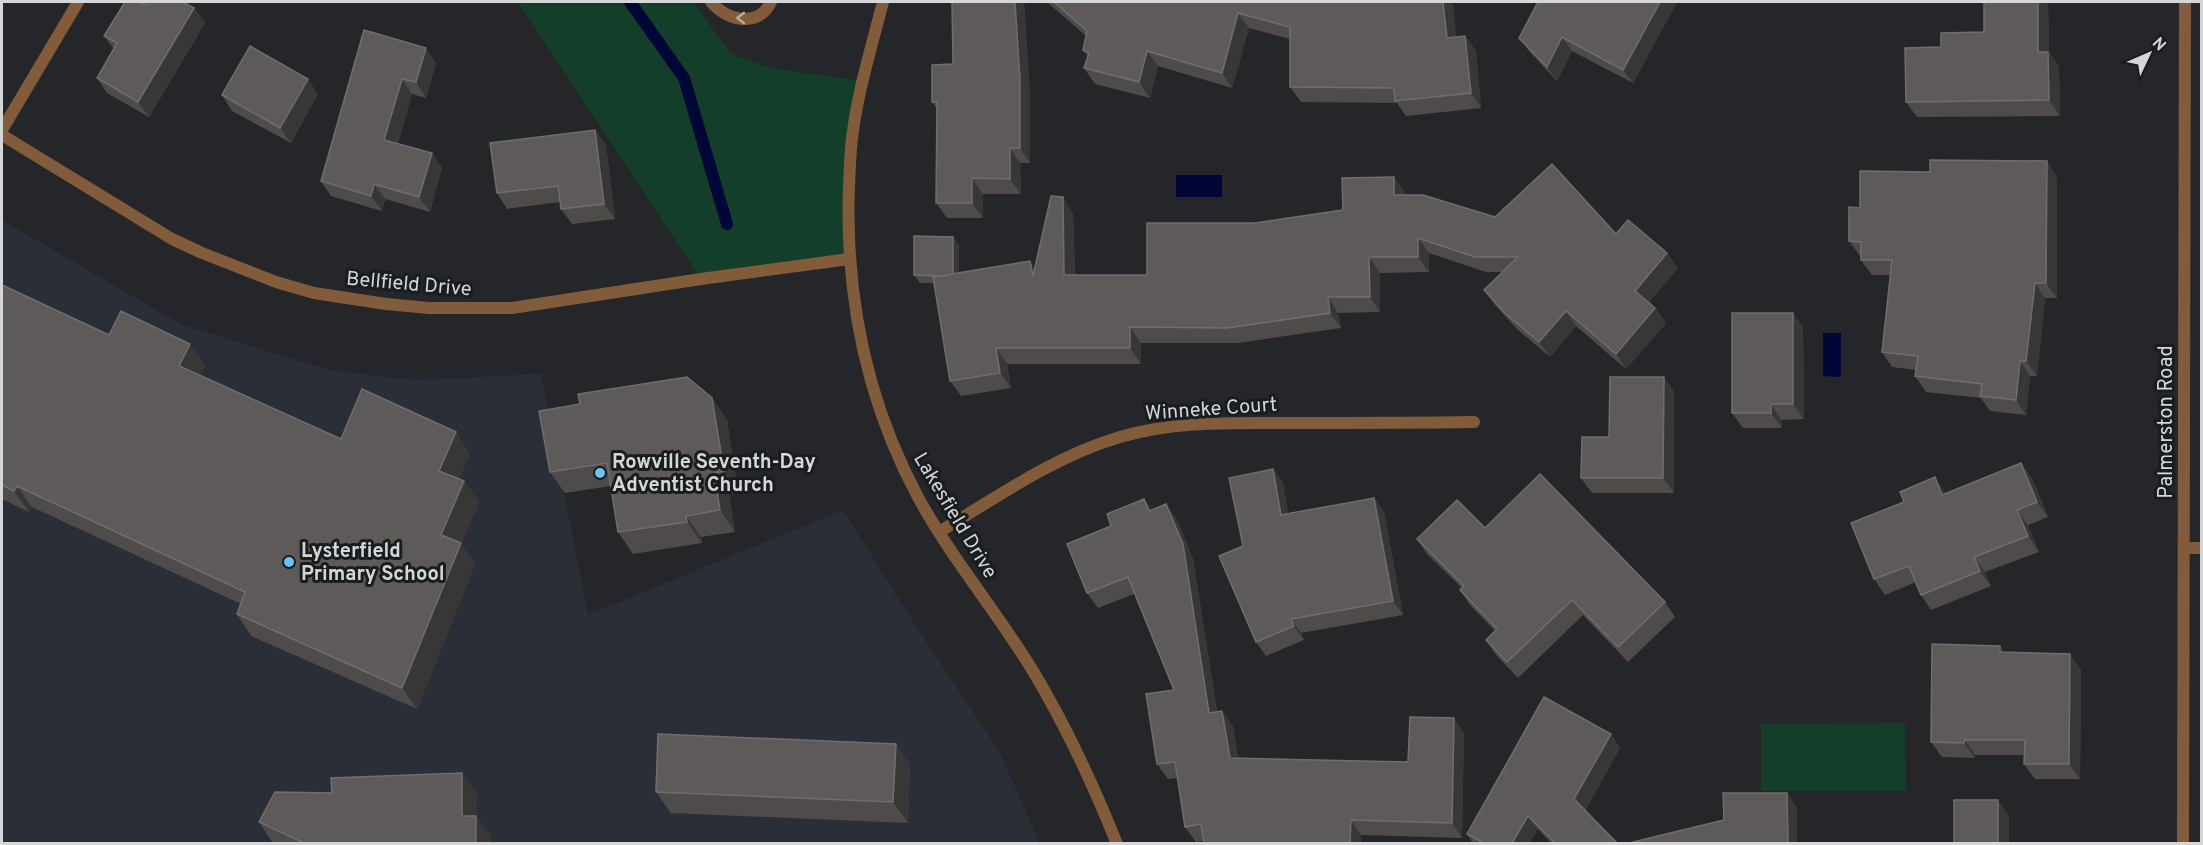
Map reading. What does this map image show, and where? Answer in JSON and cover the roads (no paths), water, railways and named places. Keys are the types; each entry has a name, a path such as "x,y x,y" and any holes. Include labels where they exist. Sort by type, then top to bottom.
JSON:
{"street":[{"path":"2,130 78,2"},
{"path":"711,2 730,18 744,20 762,12 771,2"},
{"name":"Lakesfield Drive","path":"883,2 862,81 852,134 849,198 849,259 868,373 890,439 920,500 1033,671 1096,792 1117,843"},
{"name":"Palmerston Road","path":"2183,843 2185,2"},
{"name":"Bellfield Drive","path":"2,135 172,239 202,253 295,288 375,302 429,308 512,308 849,259"},
{"name":"Winneke Court","path":"939,532 1052,465 1102,443 1151,429 1231,423 1474,422"},
{"path":"2184,548 2202,548"}],"waterway":[{"path":"630,2 684,78 727,224"}],"place":[{"name":"Rowville Seventh-Day Adventist Church","path":"600,473"},
{"name":"Lysterfield Primary School","path":"289,562"}]}
